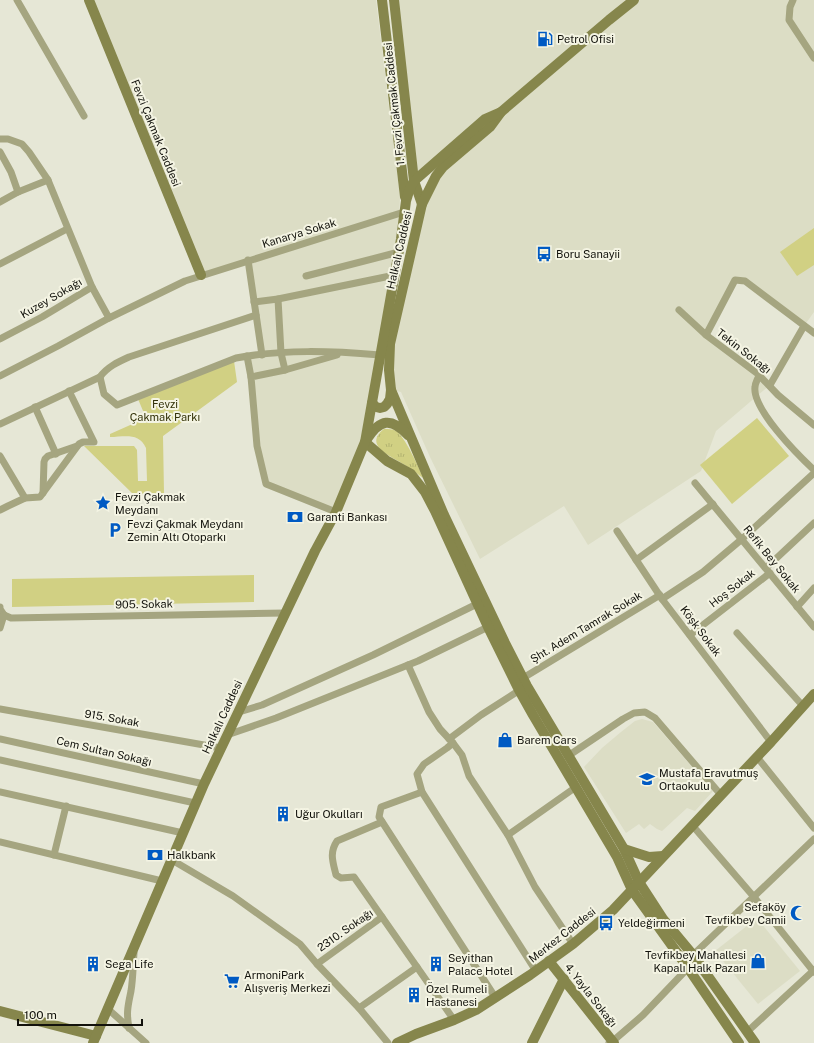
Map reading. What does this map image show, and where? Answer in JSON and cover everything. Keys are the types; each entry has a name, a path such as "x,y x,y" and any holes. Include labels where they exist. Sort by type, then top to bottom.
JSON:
{"main road":[{"name":"Fevzi Çakmak Caddesi","path":"89,0 201,275"},
{"path":"382,0 406,201"},
{"name":"1. Fevzi Çakmak Caddesi","path":"394,0 414,181 422,204"},
{"name":"Halkalı Caddesi","path":"391,390 389,370 390,344 422,204 436,176 490,127 501,112 634,0"},
{"name":"Halkalı Caddesi","path":"94,1040 204,784 314,551 336,512 365,442 399,252 404,212 410,188 414,181 485,119 501,112"},
{"path":"413,166 415,170 419,172 431,166"},
{"path":"372,403 376,407 384,407 390,399 391,390"},
{"path":"391,390 444,515 523,685 533,715 617,857 688,968 739,1043"},
{"path":"411,438 396,424 389,422 372,430 365,442 387,461 411,474 425,492 488,627 624,849 636,886 693,955 754,1043"},
{"name":"Merkez Caddesi","path":"397,1043 476,1010 536,971 573,944 613,910 771,742 814,694"},
{"path":"624,849 649,857 663,856"},
{"name":"4. Yayla Sokağı","path":"549,961 612,1042"},
{"path":"532,1043 564,980"},
{"path":"0,1011 94,1040"}],"street":[{"path":"18,0 84,116"},
{"path":"793,0 790,7 789,20 814,58"},
{"path":"0,139 8,139 22,144 48,180 92,287 109,318"},
{"path":"0,152 11,172 18,192"},
{"path":"0,202 18,192 48,180"},
{"name":"Kanarya Sokak","path":"0,376 109,318 185,280 404,212"},
{"path":"0,264 67,229"},
{"path":"306,276 399,252"},
{"path":"248,260 262,355"},
{"path":"254,302 278,299 395,275"},
{"path":"706,335 735,280 745,281 814,334"},
{"name":"Kuzey Sokağı","path":"0,339 42,317 92,287"},
{"path":"278,299 282,353 285,370"},
{"name":"Tekin Sokağı","path":"679,310 706,335 759,375 778,395 814,426"},
{"path":"0,424 100,377 107,369 129,357 256,316"},
{"path":"770,385 804,326"},
{"path":"100,377 104,394 117,405 236,358 301,352 345,352 380,355"},
{"path":"251,377 285,370 345,352"},
{"path":"247,356 251,377 257,446 266,484 336,512"},
{"path":"759,375 754,388 757,400 779,434 814,470"},
{"path":"0,510 25,498 38,497 43,494 78,446 83,442 94,442 69,391"},
{"path":"35,407 56,454"},
{"path":"43,494 44,460 48,456 78,446"},
{"path":"0,456 25,498"},
{"name":"Şht. Adem Tamrak Sokak","path":"422,792 417,774 424,764 448,748 451,741 482,715 523,685 703,572 742,539 814,473"},
{"name":"Refik Bey Sokak","path":"695,483 814,627"},
{"path":"636,560 713,504"},
{"name":"Hoş Sokak","path":"690,635 768,571 814,523"},
{"name":"Köşk Sokak","path":"617,531 661,597 771,742"},
{"path":"797,607 814,588"},
{"path":"239,712 262,705 373,655 477,604"},
{"path":"0,628 1,610"},
{"name":"905. Sokak","path":"1,610 11,618 285,613"},
{"path":"227,736 408,665 488,627"},
{"path":"737,633 803,706"},
{"path":"408,665 430,712 440,728 462,755 469,776 508,835 535,886 573,944"},
{"name":"915. Sokak","path":"0,709 221,748"},
{"path":"568,756 623,718 634,713 645,712 655,718 721,795"},
{"name":"Cem Sultan Sokağı","path":"0,739 204,784"},
{"path":"757,757 814,828"},
{"path":"0,760 195,804"},
{"path":"508,835 576,787"},
{"path":"0,792 183,833"},
{"path":"495,997 378,817 381,807 422,792 536,971"},
{"path":"54,855 66,806"},
{"path":"382,822 337,841 333,846 332,853 336,875 341,878 354,877 382,917"},
{"path":"692,826 754,897 814,971 747,1032"},
{"path":"693,955 814,839"},
{"path":"0,842 162,881"},
{"path":"172,860 232,896 300,944 359,1008 388,1043"},
{"name":"2310. Sokağı","path":"317,964 382,917 454,1020"},
{"path":"129,1028 127,1017 131,990 134,947"},
{"path":"359,1008 417,967"},
{"path":"612,1042 642,1015 688,968"},
{"path":"108,1009 146,1043"}],"shaded area":[{"path":"89,0 376,0 400,197 398,238 359,448 333,510 266,484 247,356 262,355 248,261 201,275"},
{"path":"393,0 814,0 814,312 804,326 745,281 735,280 706,335 770,385 716,431 701,471 588,545 564,506 480,559 430,457 401,392 391,390 389,370 422,204 443,167 419,172 415,170"},
{"name":"Mustafa Eravutmuş Ortaokulu","path":"642,719 653,722 713,791 695,811 687,808 662,831 650,824 644,829 639,824 626,833 584,767 602,748 621,732 635,721"},
{"name":"Tevfikbey Mahallesi Kapalı Halk Pazarı","path":"757,918 800,971 758,1004 715,951"}],"green space":[{"path":"814,228 814,265 797,276 780,252"},
{"name":"Fevzi Çakmak Parkı","path":"234,361 237,382 163,436 164,493 133,494 84,446 134,446 137,450 138,481 147,481 146,448 143,443 135,437 110,437 110,434 146,418 138,399"},
{"path":"757,418 789,456 732,504 700,465"},
{"path":"384,429 396,431 403,439 419,467 423,478 387,455 378,446 376,441 378,435"},
{"path":"254,575 254,602 12,607 12,579"}],"place":[{"name":"Petrol Ofisi","path":"545,39"},
{"name":"Boru Sanayii","path":"544,254"},
{"name":"Fevzi Çakmak Meydanı","path":"103,503"},
{"name":"Garanti Bankası","path":"295,517"},
{"name":"Fevzi Çakmak Meydanı Zemin Altı Otoparkı","path":"115,530"},
{"name":"Barem Cars","path":"505,740"},
{"name":"Mustafa Eravutmuş Ortaokulu","path":"647,779"},
{"name":"Uğur Okulları","path":"283,814"},
{"name":"Halkbank","path":"155,855"},
{"name":"Sefaköy Tevfikbey Camii","path":"798,913"},
{"name":"Yeldeğirmeni","path":"606,923"},
{"name":"Tevfikbey Mahallesi Kapalı Halk Pazarı","path":"758,961"},
{"name":"Sega Life","path":"93,964"},
{"name":"Seyithan Palace Hotel","path":"436,964"},
{"name":"ArmoniPark Alışveriş Merkezi","path":"232,981"},
{"name":"Özel Rumeli Hastanesi","path":"414,995"}]}
